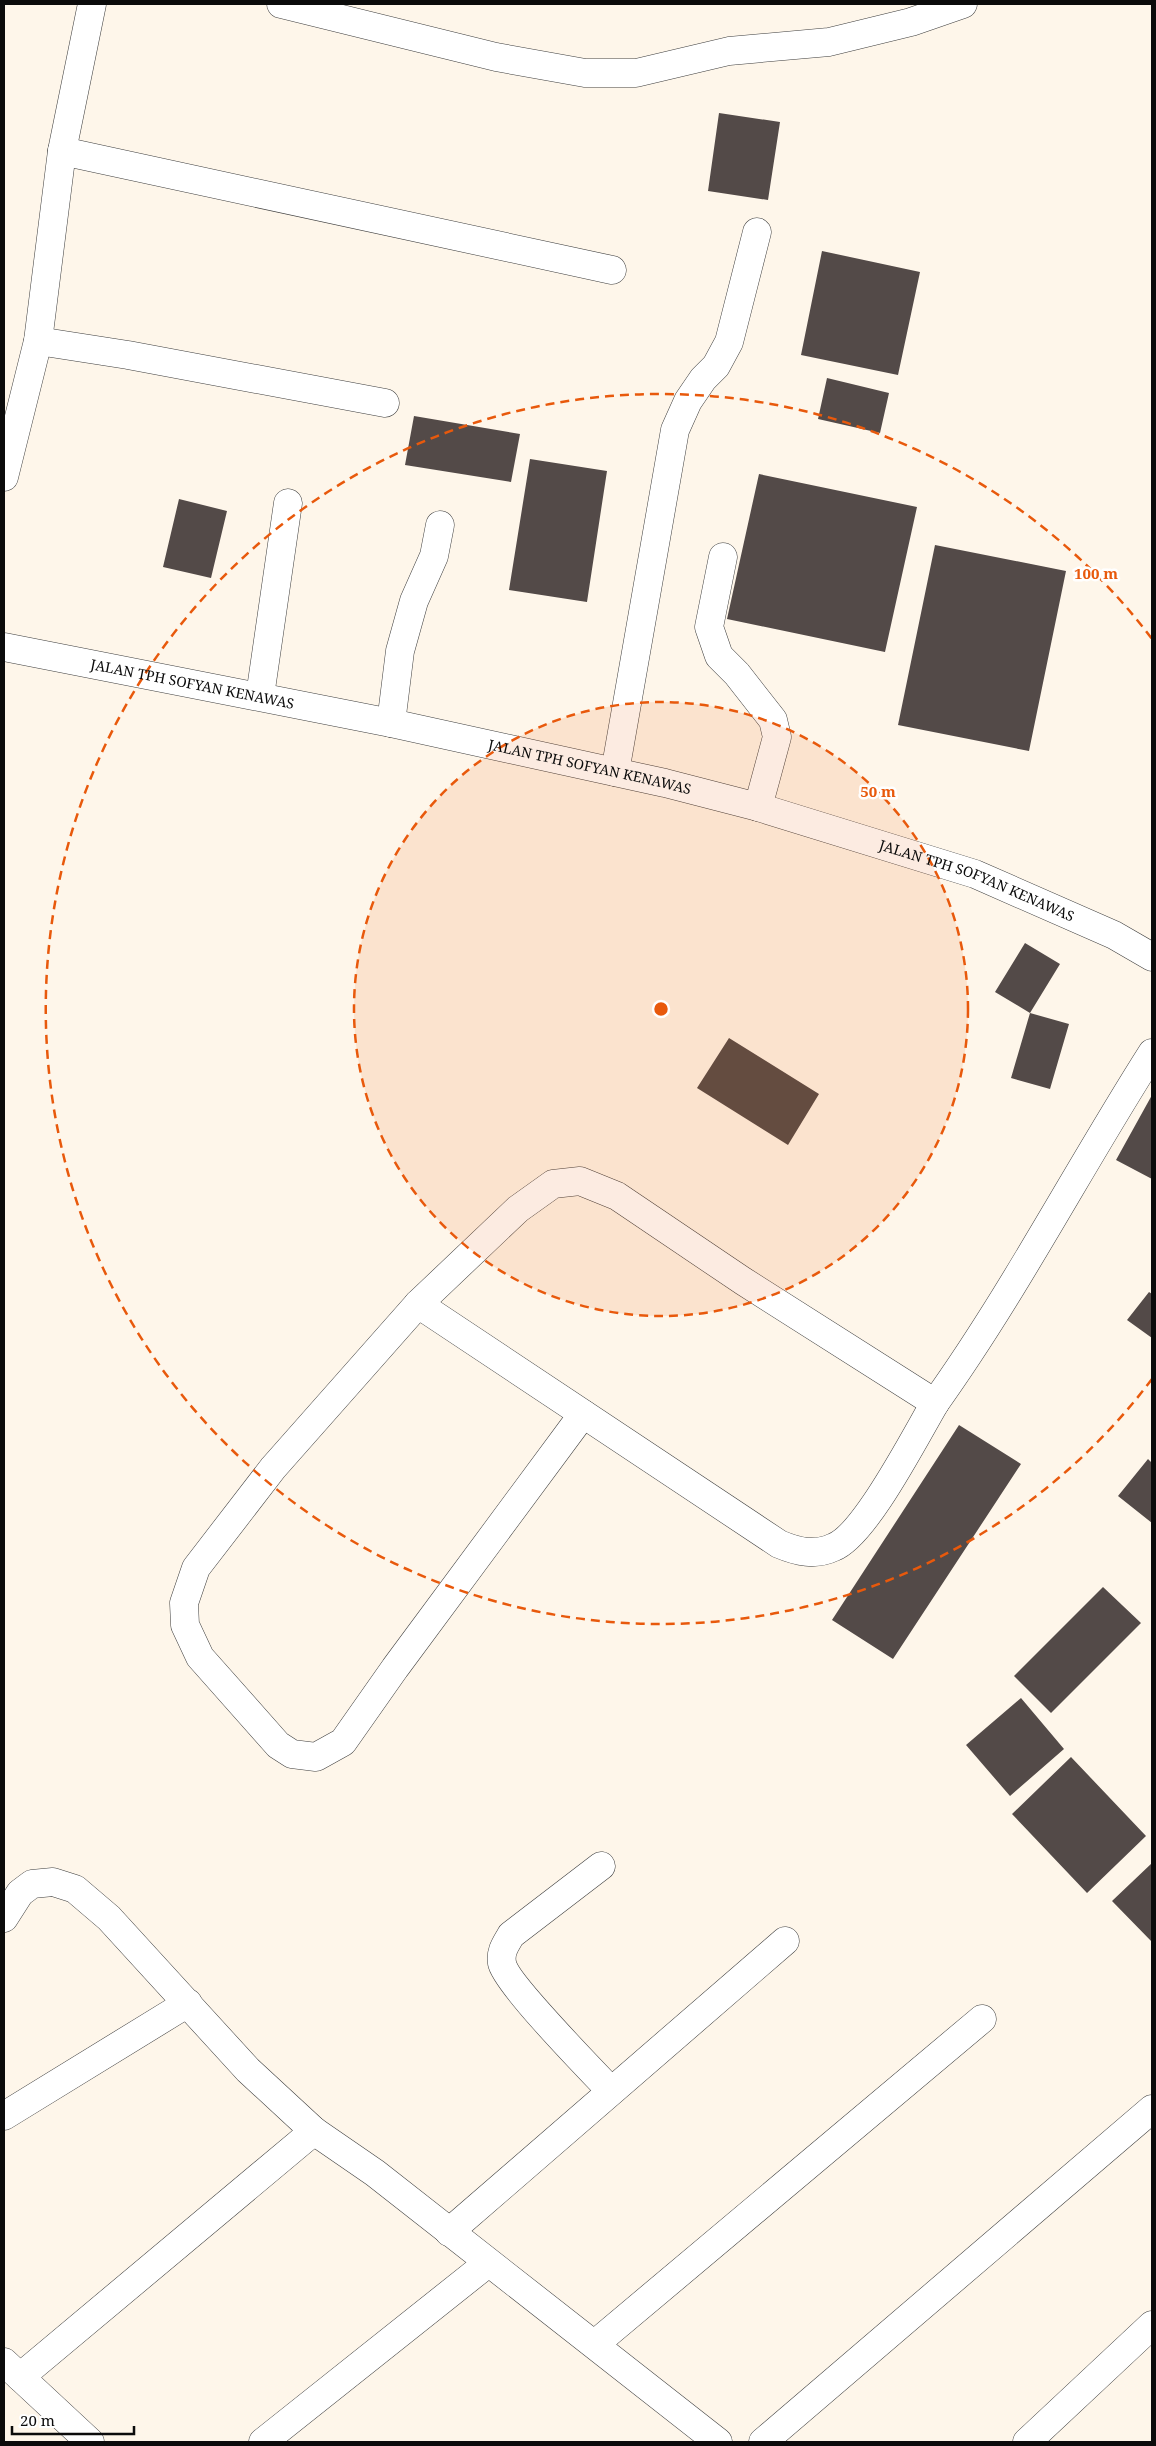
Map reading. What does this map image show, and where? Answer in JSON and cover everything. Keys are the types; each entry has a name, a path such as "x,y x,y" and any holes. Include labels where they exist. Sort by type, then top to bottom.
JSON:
{"street":[{"path":"4,477 38,341 62,151 92,4"},
{"path":"281,4 496,57 585,73 636,73 730,51 829,42 911,22 963,4"},
{"path":"62,151 612,270"},
{"path":"615,772 676,430 688,402 703,379 716,366 729,342 757,232"},
{"path":"38,341 128,355 385,403"},
{"path":"260,696 288,504"},
{"path":"391,723 400,651 414,601 434,556 440,524"},
{"path":"723,557 709,626 718,656 737,674 772,720 777,737 758,807"},
{"name":"JALAN TPH SOFYAN KENAWAS","path":"4,647 391,723 615,772 758,807 975,874 1114,935 1152,957"},
{"path":"418,1304 779,1544 796,1552 816,1553 836,1547 851,1536 870,1512 935,1403 1003,1300 1152,1053"},
{"path":"582,1414 394,1668 343,1742 316,1757 292,1754 278,1745 200,1657 185,1625 184,1603 196,1568 267,1476 418,1304 518,1209 541,1191 563,1181 580,1181 617,1196 743,1281 935,1403"},
{"path":"601,1866 511,1935 502,1950 502,1964 510,1978 531,2003 610,2091"},
{"path":"4,1918 20,1893 32,1884 53,1882 75,1888 110,1918 248,2070 314,2131 375,2174 718,2442"},
{"path":"449,2232 785,1941"},
{"path":"4,2116 188,2004"},
{"path":"595,2344 982,2019"},
{"path":"763,2442 1152,2109"},
{"path":"90,2442 12,2369 314,2131"},
{"path":"263,2442 488,2263"},
{"path":"1027,2442 1152,2325"}],"building":[{"path":"719,113 780,122 768,200 708,191"},
{"path":"822,251 920,272 898,375 801,355"},
{"path":"827,378 889,393 880,433 818,419"},
{"path":"414,416 520,434 511,482 405,465"},
{"path":"530,459 607,471 587,602 509,590"},
{"path":"759,474 917,507 885,652 727,619"},
{"path":"179,499 227,511 211,578 163,567"},
{"path":"935,545 1066,571 1029,751 898,725"},
{"path":"1025,943 1060,964 1030,1013 995,992"},
{"path":"1030,1013 1069,1024 1050,1089 1011,1078"},
{"path":"729,1038 819,1094 788,1145 697,1088"},
{"path":"1152,1095 1152,1179 1116,1160"},
{"path":"1149,1292 1152,1294 1152,1338 1127,1320"},
{"path":"959,1425 1021,1464 893,1659 832,1620"},
{"path":"1148,1459 1152,1463 1152,1523 1118,1496"},
{"path":"1103,1587 1141,1623 1051,1713 1014,1676"},
{"path":"1021,1698 1064,1749 1010,1796 966,1745"},
{"path":"1071,1757 1146,1836 1087,1893 1012,1814"},
{"path":"1152,1863 1152,1942 1112,1901"}]}
